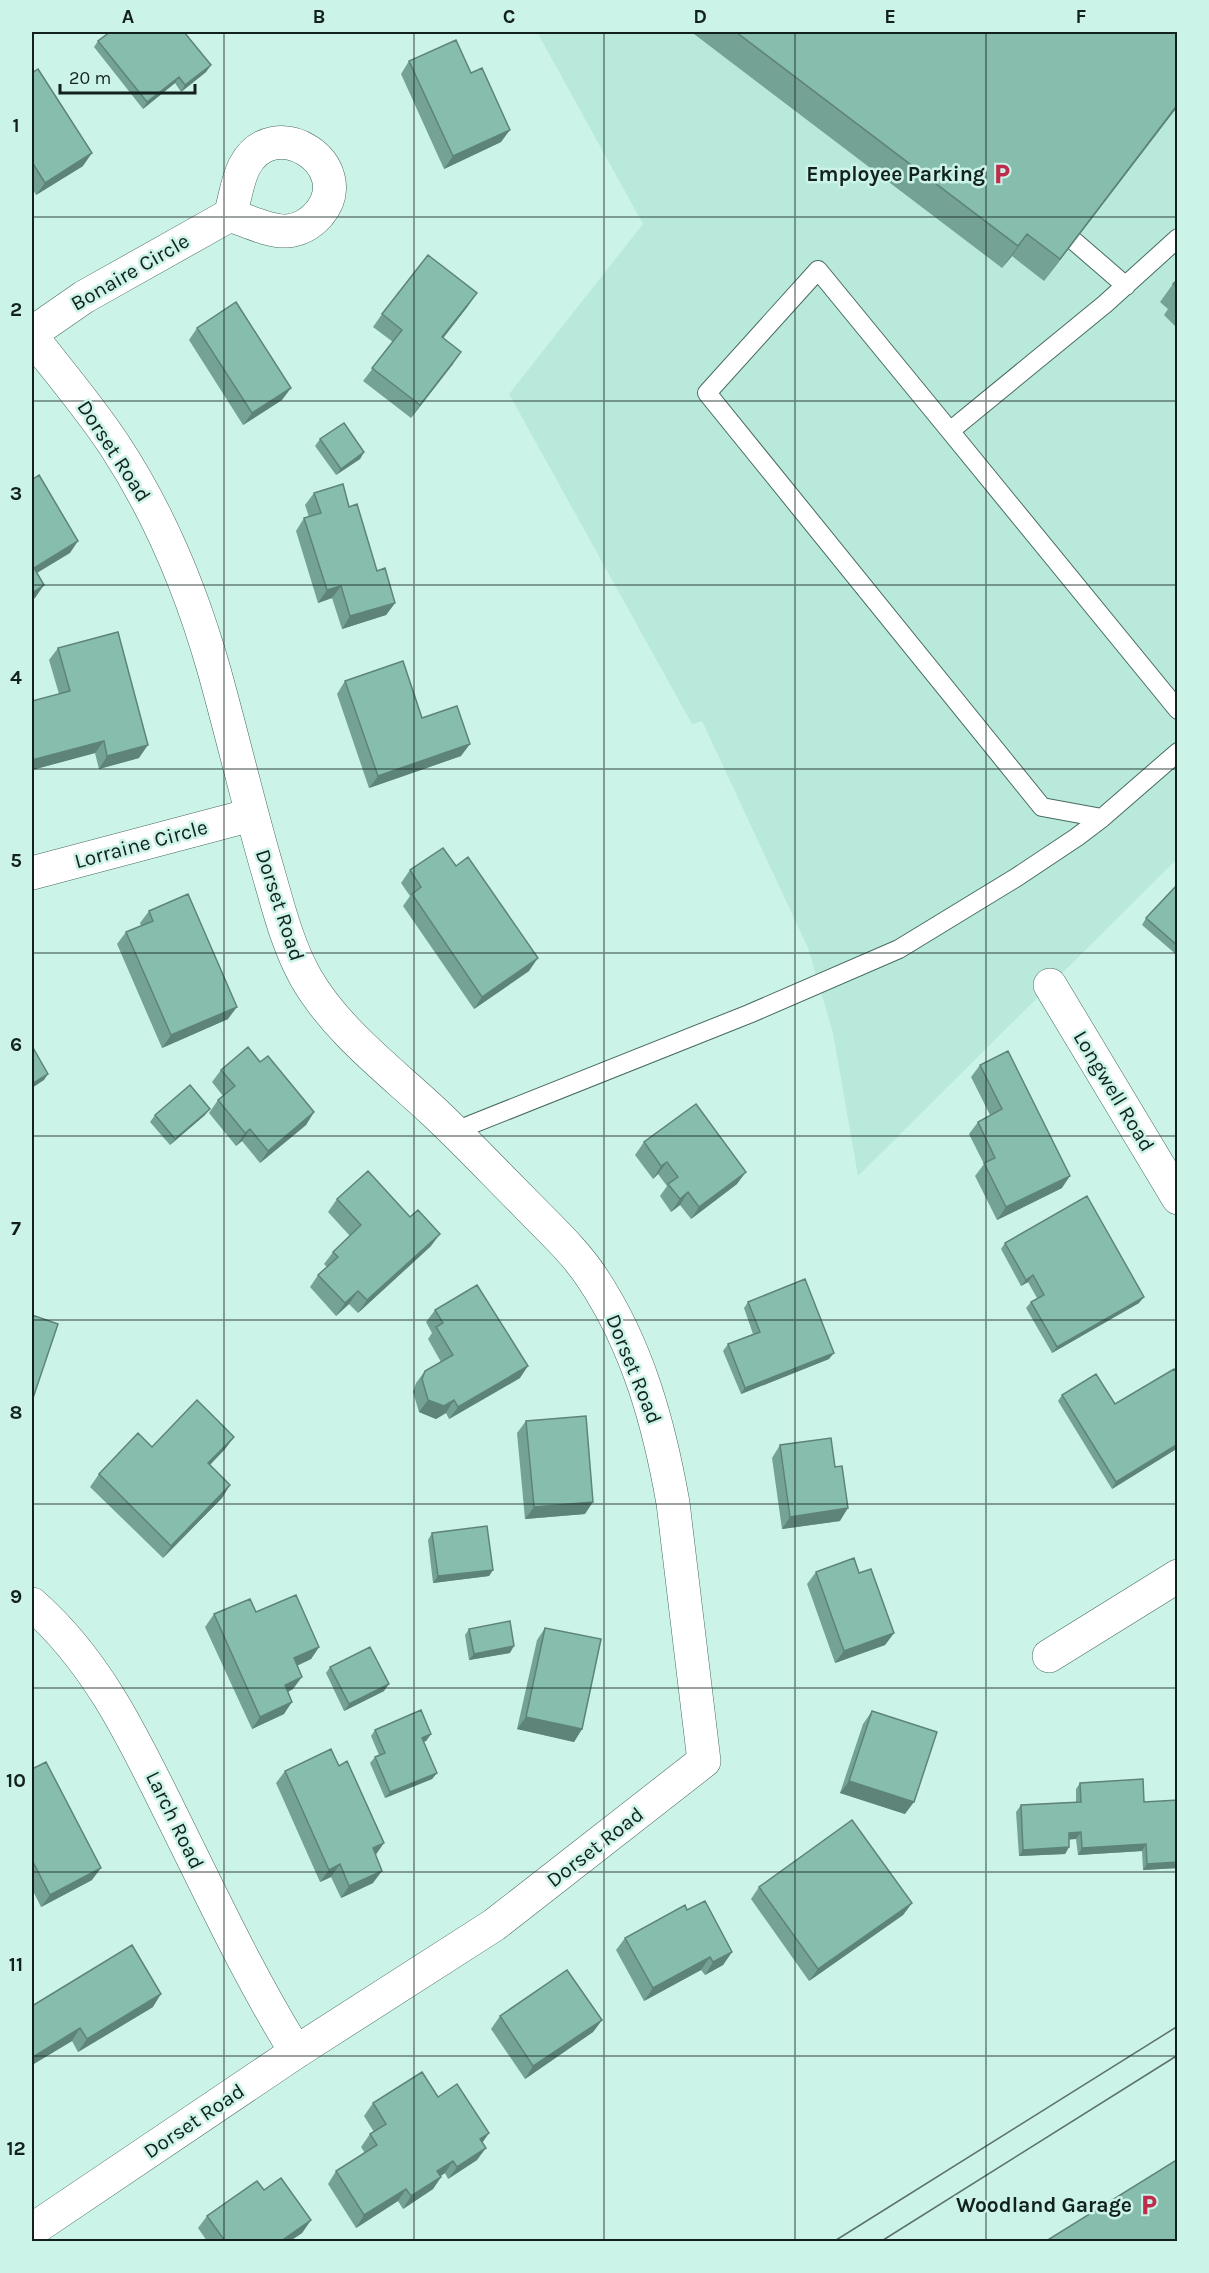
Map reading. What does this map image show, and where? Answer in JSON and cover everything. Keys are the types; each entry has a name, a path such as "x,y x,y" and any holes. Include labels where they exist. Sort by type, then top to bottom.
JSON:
{"street":[{"name":"Bonaire Circle","path":"32,335 84,297 230,215"},
{"name":"Dorset Road","path":"32,335 114,445 153,509 184,576 215,674 251,815 283,924 294,955 308,981 346,1029 455,1131 578,1259 608,1304 637,1365 658,1426 673,1503 704,1761 494,1925 296,2052 32,2230"},
{"name":"Lorraine Circle","path":"32,873 251,815"},
{"name":"Longwell Road","path":"1050,985 1178,1198"},
{"path":"1049,1656 1178,1576"},
{"name":"Larch Road","path":"32,1604 63,1635 92,1671 129,1728 253,1977 296,2052"}],"lane":[{"path":"950,431 1126,286 1178,238"},
{"path":"1074,242 1126,286"},
{"path":"1102,818 1042,807 707,393 818,270 1178,710"},
{"path":"455,1131 749,1014 899,949 1008,883 1077,837 1178,752"}],"shaded area":[{"path":"537,32 1177,32 1177,859 858,1176 833,1033 808,948 702,721 692,724 509,394 643,224"}],"building":[{"path":"110,32 184,32 211,65 185,85 179,77 147,102 98,41"},
{"name":"Employee Parking","path":"736,32 1178,32 1178,104 1060,259 1027,234 1018,246"},
{"path":"456,40 471,73 482,68 510,130 453,156 409,61"},
{"path":"38,69 92,153 45,183 32,162 32,73"},
{"path":"428,255 477,293 442,337 461,352 420,405 372,368 402,330 382,314"},
{"path":"236,302 291,388 252,413 197,328"},
{"path":"344,423 364,452 341,469 320,439"},
{"path":"39,475 78,541 34,568 44,585 32,593 32,480"},
{"path":"343,484 349,507 357,504 377,571 385,568 395,603 350,616 341,586 327,590 304,518 321,513 314,493"},
{"path":"118,632 148,745 107,756 104,741 32,760 32,701 70,691 58,648"},
{"path":"403,661 422,718 457,706 470,744 378,776 345,681"},
{"path":"443,848 456,866 468,857 538,958 482,997 412,894 421,887 410,870"},
{"path":"1178,884 1178,946 1146,918"},
{"path":"188,894 237,1007 171,1035 126,932 153,921 149,911"},
{"path":"32,1046 48,1074 32,1084"},
{"path":"248,1047 260,1062 268,1056 314,1112 268,1151 250,1129 245,1133 218,1100 235,1086 221,1070"},
{"path":"1008,1051 1070,1176 1006,1207 984,1163 995,1158 978,1122 1002,1109 980,1065"},
{"path":"190,1085 210,1109 175,1139 155,1115"},
{"path":"696,1104 746,1172 699,1207 688,1192 680,1199 668,1184 678,1177 667,1162 661,1166 644,1142"},
{"path":"368,1171 410,1217 418,1210 440,1234 367,1300 358,1291 345,1303 318,1275 338,1257 333,1252 361,1225 337,1199"},
{"path":"1087,1196 1144,1297 1057,1347 1031,1302 1044,1295 1033,1275 1026,1280 1005,1243"},
{"path":"805,1279 834,1353 745,1388 728,1344 760,1332 748,1302"},
{"path":"477,1285 528,1366 458,1407 454,1400 444,1406 428,1400 422,1379 425,1371 453,1355 436,1327 443,1323 435,1310"},
{"path":"32,1315 58,1324 32,1401"},
{"path":"1174,1369 1178,1374 1178,1444 1116,1482 1062,1395 1096,1374 1115,1404"},
{"path":"197,1400 234,1437 208,1463 230,1485 171,1546 99,1474 138,1433 152,1447"},
{"path":"586,1416 593,1502 534,1507 526,1421"},
{"path":"831,1438 835,1467 842,1466 848,1508 790,1517 780,1445"},
{"path":"487,1526 493,1570 438,1576 432,1533"},
{"path":"854,1558 859,1573 871,1569 894,1633 844,1651 816,1572"},
{"path":"296,1595 319,1647 294,1658 302,1677 285,1685 292,1702 260,1717 214,1614 250,1599 256,1612"},
{"path":"510,1621 514,1646 474,1654 469,1629"},
{"path":"545,1628 601,1639 582,1729 526,1717"},
{"path":"370,1647 389,1684 349,1704 330,1667"},
{"path":"421,1710 431,1734 422,1738 437,1773 390,1792 375,1757 385,1753 375,1730"},
{"path":"872,1711 937,1732 914,1802 849,1781"},
{"path":"331,1749 339,1766 347,1761 384,1843 373,1848 382,1871 349,1886 340,1864 329,1870 285,1771"},
{"path":"46,1762 101,1868 50,1895 32,1860 32,1769"},
{"path":"1143,1779 1144,1802 1178,1800 1178,1862 1147,1864 1146,1844 1082,1848 1081,1832 1069,1833 1069,1847 1023,1850 1021,1805 1081,1802 1080,1783"},
{"path":"852,1820 912,1903 818,1969 759,1887"},
{"path":"705,1901 732,1952 713,1962 710,1957 653,1988 625,1938 685,1905 687,1910"},
{"path":"132,1945 161,1994 87,2039 80,2028 33,2057 32,2006"},
{"path":"567,1970 602,2020 533,2066 500,2016"},
{"path":"422,2072 438,2097 457,2084 489,2133 480,2139 486,2148 457,2167 453,2161 437,2171 441,2177 411,2196 406,2189 364,2215 336,2171 377,2145 370,2134 386,2124 373,2103"},
{"name":"Woodland Garage","path":"1178,2159 1178,2241 1046,2241"},
{"path":"281,2178 311,2220 281,2241 225,2241 207,2216 257,2181 264,2190"}],"tram line":[{"path":"833,2242 1178,2026"},
{"path":"880,2242 1178,2055"}],"place":[{"name":"Employee Parking","path":"1002,174"},
{"name":"Woodland Garage","path":"1149,2205"}]}
